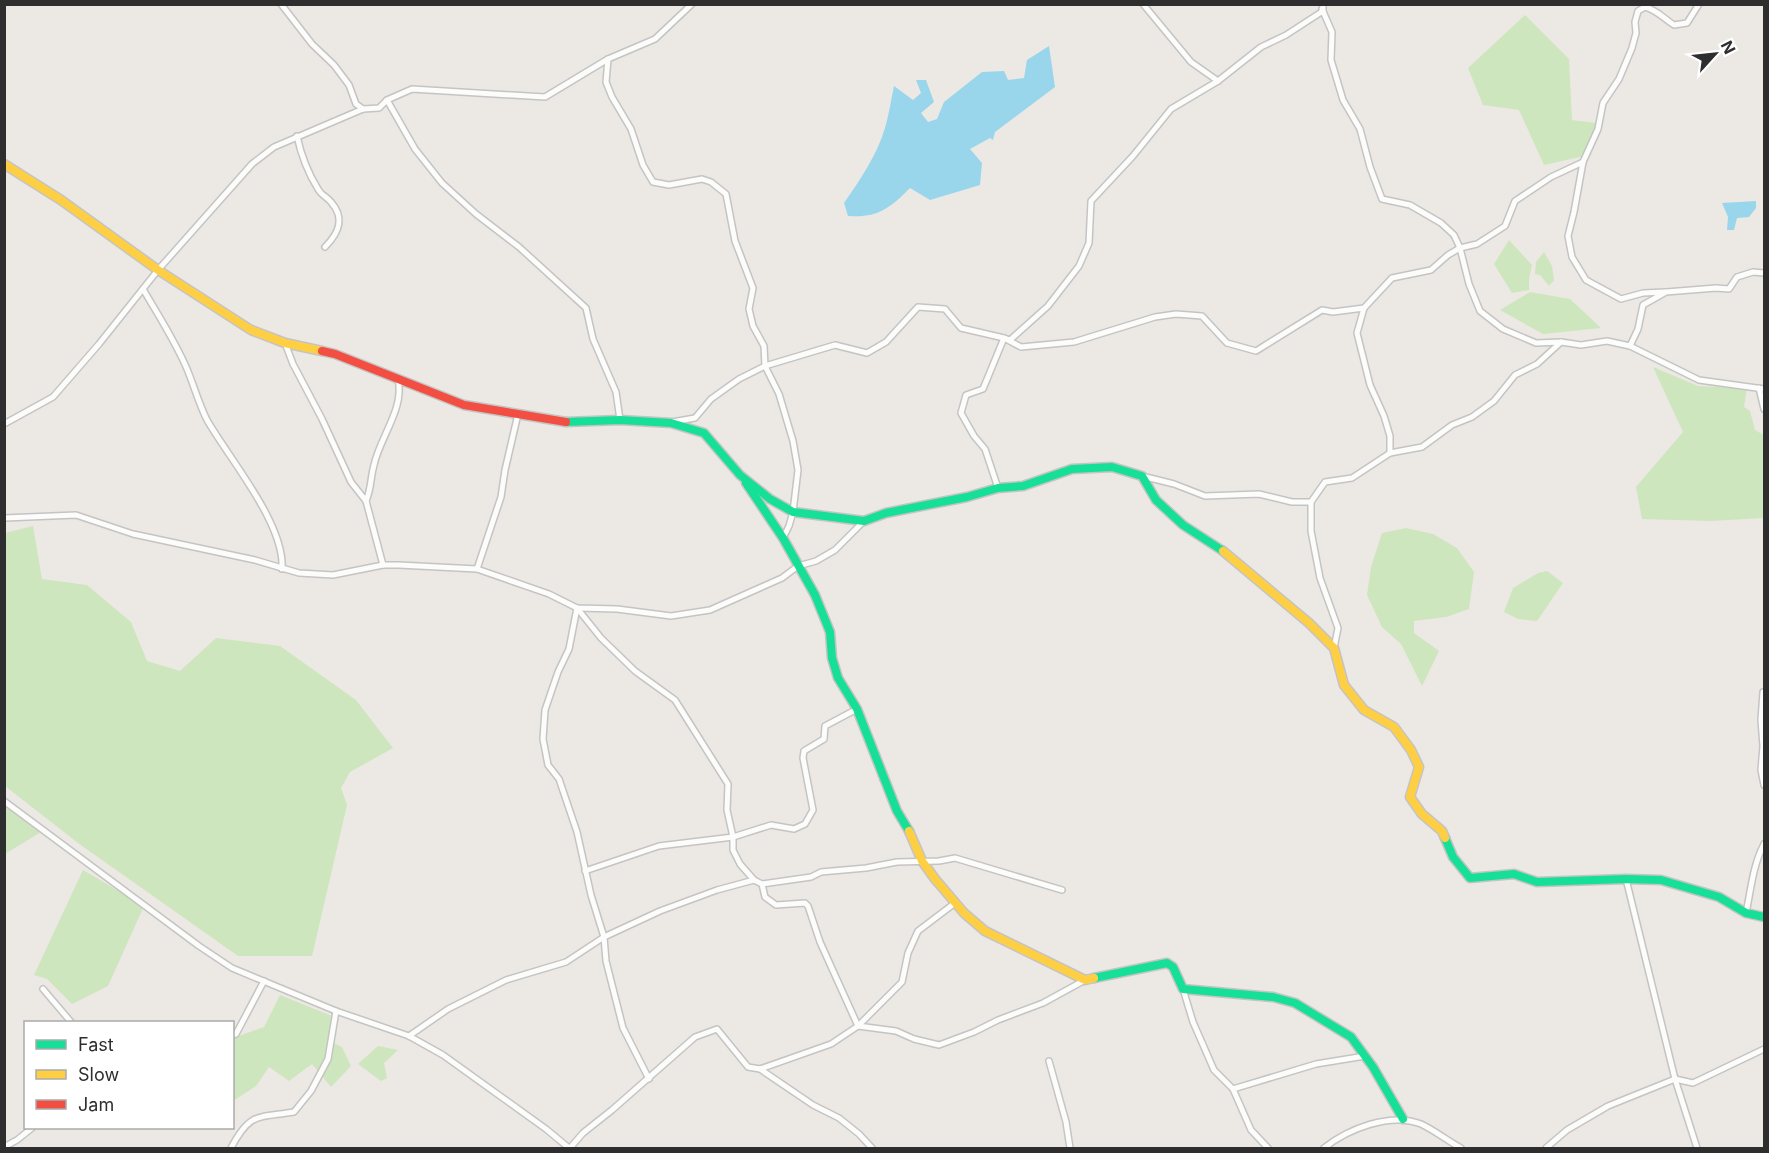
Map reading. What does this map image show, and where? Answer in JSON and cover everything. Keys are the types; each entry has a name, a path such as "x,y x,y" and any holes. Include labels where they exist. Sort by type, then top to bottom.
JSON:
{"street":[{"path":"281,4 312,44 334,65 349,85 356,104 363,110"},
{"path":"4,424 53,397 158,270 252,164 274,147 363,110 379,108 387,100 412,89 545,97 608,59 655,39 692,4"},
{"path":"1143,4 1191,62 1218,81"},
{"path":"1322,4 1332,32 1331,60 1343,100 1360,129 1370,167 1382,199 1410,205 1441,223 1454,235 1480,311 1503,329 1536,343 1561,342 1581,345 1607,341 1630,346 1699,380 1762,389 1764,409"},
{"path":"1699,4 1687,23 1674,25 1661,17 1655,9 1645,7 1638,11 1632,48 1619,79 1603,103 1598,129 1583,162 1568,236 1572,257 1586,280 1621,299 1643,293 1729,289 1737,277 1753,272 1764,273"},
{"path":"671,423 695,418 711,399 739,379 765,366 835,345 867,353 886,342 918,307 945,309 961,328 1010,340 1047,306 1079,266 1089,243 1091,201 1133,156 1171,109 1218,81 1261,47 1287,35 1323,12"},
{"path":"608,59 606,82 631,129 643,165 653,183 669,186 702,179 711,182 726,194 735,241 753,288 748,309 753,326 764,346 765,366 778,394 793,441 798,470 793,512 783,538"},
{"path":"387,100 416,149 442,183 476,214 519,247 586,308 593,339 616,392 620,420"},
{"path":"297,136 301,154 319,192 332,203 340,219 336,235 325,247"},
{"path":"1390,453 1390,436 1370,385 1357,333 1364,308 1392,278 1431,270 1448,255 1460,248 1477,244 1505,226 1515,201 1551,177 1583,162"},
{"path":"4,164 61,200 158,270 251,330 285,343 335,354 464,405 570,423 620,420 671,423 704,434 740,476 783,538 815,595 830,633 832,658 838,678 857,709 897,811 912,836 922,861 934,879 955,903 985,931 1085,980"},
{"path":"143,289 187,369 207,419 236,463 274,530 282,558 282,569"},
{"path":"1630,346 1638,329 1643,305 1666,292"},
{"path":"1004,338 1020,347 1074,342 1155,317 1176,314 1202,316 1227,343 1256,351 1322,310 1333,312 1364,308"},
{"path":"998,488 985,449 974,436 961,413 966,395 983,388 1004,338"},
{"path":"1561,342 1537,364 1515,375 1494,401 1472,417 1452,425 1422,447 1390,453 1352,478 1324,482 1311,502 1311,531 1320,578 1338,628 1334,648 1344,685 1364,710 1394,727 1411,750 1419,767 1410,797 1422,814 1442,831 1453,856 1470,878 1514,874 1537,882 1661,880 1719,897 1746,913 1764,917"},
{"path":"285,343 351,482 366,501 383,565"},
{"path":"366,501 372,487 374,464 392,417 400,388 398,379"},
{"path":"477,569 501,497 518,414"},
{"path":"577,608 617,609 671,616 710,610 782,578 798,566 816,561 835,550 864,521 886,513 968,497 998,488 1023,486 1072,469 1112,467 1174,484 1205,496 1259,494 1292,502 1311,502"},
{"path":"740,476 770,500 793,512 864,521"},
{"path":"1142,476 1156,501 1183,525 1224,551 1309,623 1334,648"},
{"path":"4,518 76,514 133,534 255,560 299,573 333,575 383,565 477,569 549,594 577,608 601,638 635,670 675,700 728,784 727,810 734,837 733,850 740,864 754,880 762,884 811,877 821,872 866,868 897,862 939,861 955,858 1062,890"},
{"path":"577,608 569,649 558,672 545,710 543,739 548,765 559,779 577,832 585,871 604,938 606,961 622,1028 649,1079"},
{"path":"1764,692 1761,720 1763,746 1761,770 1764,784"},
{"path":"585,871 659,846 734,837 771,825 794,829 805,824 813,810 803,758 804,751 825,739 825,726 857,709"},
{"path":"4,801 232,968 336,1011 409,1036 443,1055 546,1129 569,1149 583,1133 649,1079 695,1037 717,1029 748,1067 760,1069 813,1105 839,1118 859,1134 872,1149"},
{"path":"1746,913 1758,856 1764,844"},
{"path":"1626,879 1675,1079 1697,1149"},
{"path":"409,1036 448,1009 506,980 566,962 604,938 668,908 717,890 754,880"},
{"path":"762,884 765,897 776,905 805,903 808,906 820,942 858,1026"},
{"path":"760,1069 831,1044 858,1026 902,982 908,953 918,932 955,903"},
{"path":"858,1026 896,1031 939,1045 1043,1003 1085,980 1167,963 1173,967 1183,989 1193,1022 1214,1070 1233,1089 1251,1130 1268,1149"},
{"path":"234,1034 264,981"},
{"path":"43,989 69,1021"},
{"path":"1183,989 1273,997 1295,1003 1351,1037 1403,1119"},
{"path":"231,1149 242,1128 252,1119 294,1112 311,1091 328,1059 336,1011"},
{"path":"1546,1149 1567,1130 1608,1106 1675,1079 1693,1083 1764,1049"},
{"path":"1233,1089 1316,1064 1365,1056"},
{"path":"1049,1061 1066,1122 1070,1149"},
{"path":"1328,1147 1351,1133 1378,1122 1403,1119 1422,1125 1461,1149"},
{"path":"4,1147 31,1129"}],"green space":[{"path":"1525,15 1569,59 1572,120 1596,123 1594,141 1580,157 1544,165 1519,110 1483,105 1468,68"},
{"path":"1509,240 1532,265 1529,290 1512,293 1494,264"},
{"path":"1544,252 1552,266 1554,280 1549,286 1540,275 1535,274 1536,262"},
{"path":"1530,292 1570,299 1601,328 1543,334 1500,310"},
{"path":"1653,367 1698,386 1747,388 1744,407 1750,411 1755,430 1764,435 1764,518 1710,521 1642,519 1636,487 1683,432"},
{"path":"33,526 42,579 87,585 131,622 147,661 180,671 216,638 280,646 356,700 393,748 350,772 341,788 347,805 312,956 238,956 78,843 5,786 5,533"},
{"path":"1406,528 1433,534 1457,548 1474,572 1469,609 1446,617 1414,621 1414,633 1439,651 1422,686 1401,644 1382,627 1367,595 1371,567 1382,533"},
{"path":"1547,571 1563,583 1537,621 1518,619 1504,612 1513,588 1538,573"},
{"path":"5,806 41,832 5,854"},
{"path":"83,870 144,906 108,986 72,1004 47,979 34,975"},
{"path":"280,995 337,1018 334,1043 342,1047 351,1066 331,1087 312,1064 289,1081 269,1067 256,1086 234,1100 234,1038 264,1027"},
{"path":"378,1046 398,1050 384,1063 387,1078 381,1081 358,1064"}],"water":[{"path":"1049,46 1055,87 995,132 993,140 990,138 970,149 982,163 980,185 930,200 910,188 883,210 868,215 848,216 844,203 873,158 882,138 894,86 913,100 921,93 916,80 926,80 934,102 921,113 928,122 937,119 944,102 982,72 1004,71 1008,80 1024,78 1027,60"},
{"path":"1756,201 1756,208 1749,217 1737,218 1734,230 1727,230 1728,217 1722,203"}],"traffic: fast":[{"path":"566,422 620,420 671,423 704,433 740,475 770,499 793,512 864,521 886,513 967,497 998,488 1023,486 1072,469 1112,467 1142,476 1156,500 1183,525 1223,551"},
{"path":"746,483 783,538 815,595 830,632 832,658 838,678 857,709 897,811 909,831"},
{"path":"1445,838 1453,857 1470,878 1514,874 1537,882 1661,880 1719,897 1746,913 1764,917"},
{"path":"1094,978 1167,963 1173,967 1183,989 1273,997 1295,1003 1351,1037 1373,1067 1403,1119"}],"traffic: slow":[{"path":"4,164 61,200 158,270 251,330 285,343 322,351"},
{"path":"1223,551 1309,623 1334,648 1344,685 1364,710 1394,727 1411,750 1419,767 1410,797 1422,814 1442,831 1445,838"},
{"path":"909,831 922,861 935,879 964,913 985,931 1085,980 1094,978"}],"traffic: jam":[{"path":"322,351 335,354 464,405 566,422"}]}
